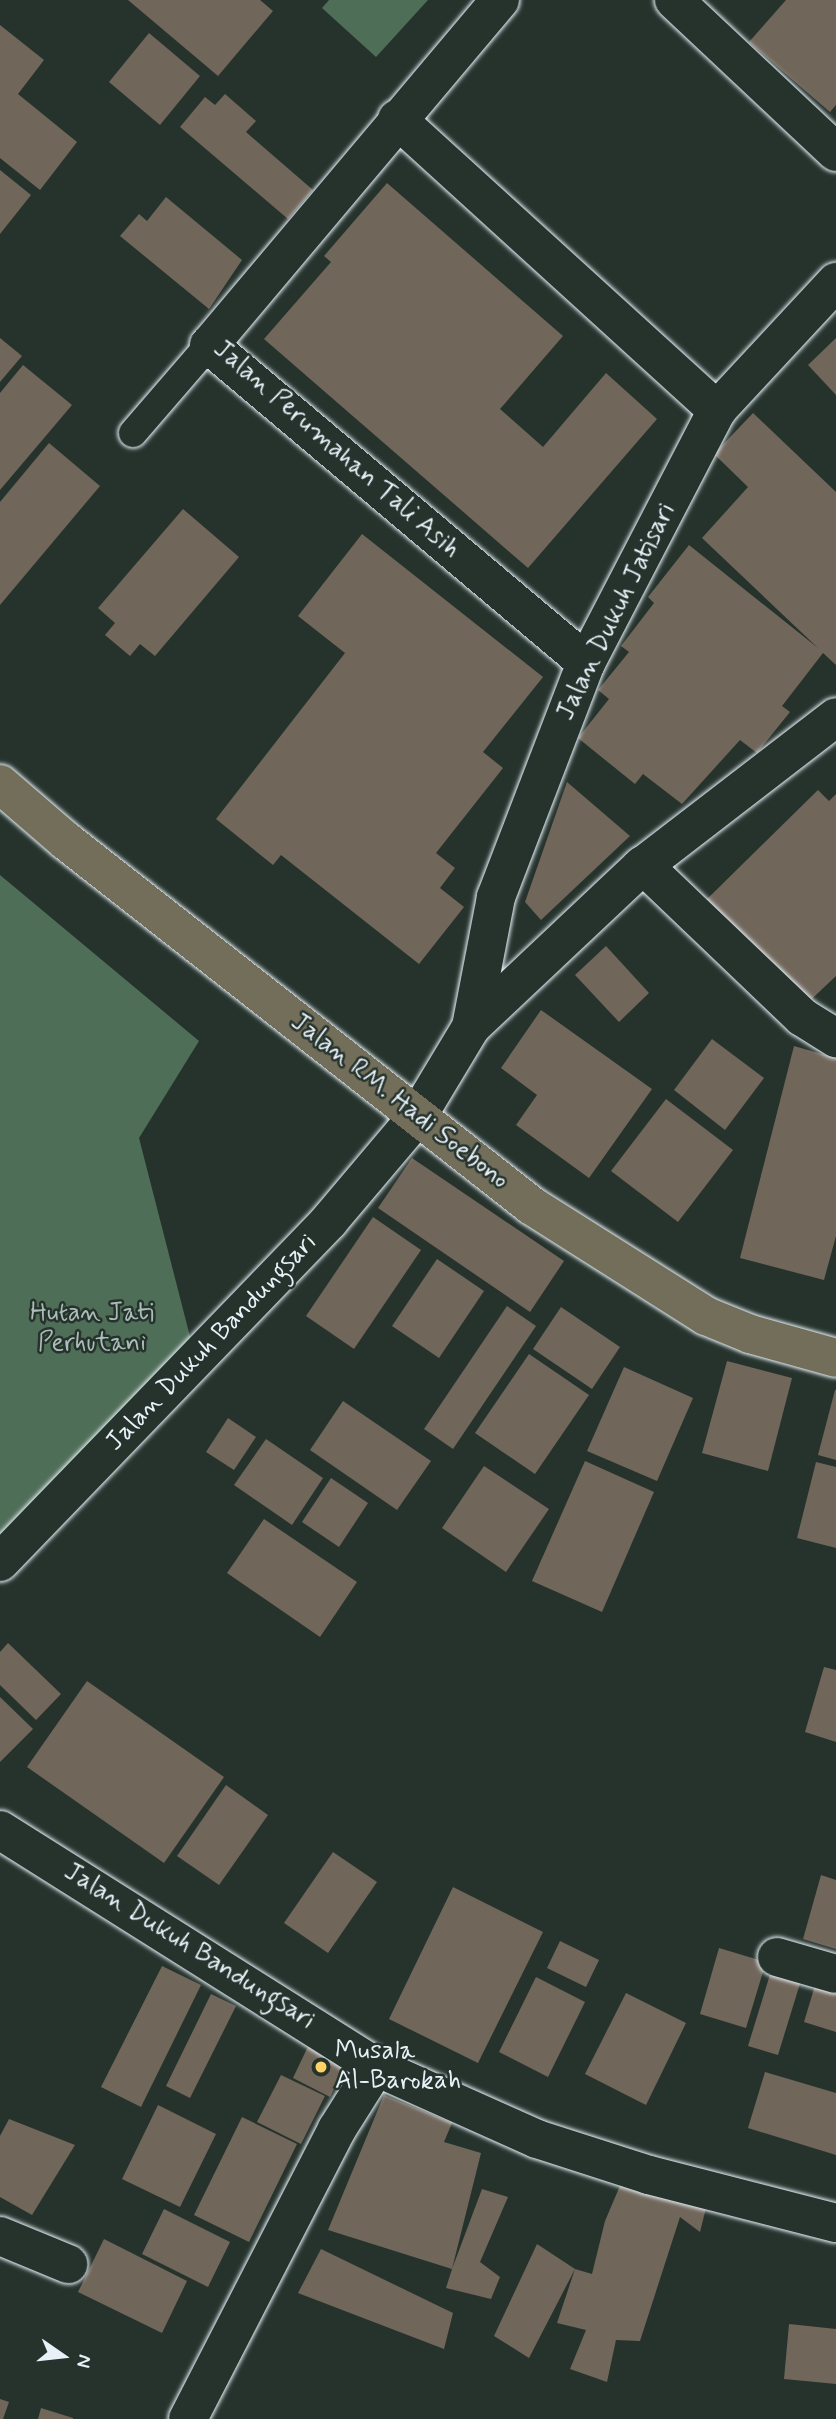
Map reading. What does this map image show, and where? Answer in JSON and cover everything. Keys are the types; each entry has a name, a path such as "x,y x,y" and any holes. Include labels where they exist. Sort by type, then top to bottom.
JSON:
{"main road":[{"name":"Jalan RM. Hadi Soebono","path":"0,784 66,841 532,1206 673,1298 750,1334 836,1358"}],"street":[{"name":"Jalan Perumahan Tali Asih","path":"500,0 397,119 279,267 209,345 586,663"},
{"path":"674,0 835,149"},
{"path":"397,119 718,410"},
{"name":"Jalan Dukuh Jatisari","path":"471,1027 496,897 586,663 718,410 836,282"},
{"name":"Jalan Dukuh Jatisari","path":"417,1117 471,1027 643,865 836,717"},
{"path":"643,865 802,1017 836,1038"},
{"name":"Jalan Dukuh Bandungsari","path":"0,1562 320,1231 417,1117"},
{"name":"Jalan Dukuh Bandungsari","path":"0,1830 376,2067 537,2138 649,2175 836,2223"},
{"path":"777,1957 836,1974"},
{"path":"188,2419 337,2129 376,2067"},
{"path":"0,2236 68,2263"}],"lane":[{"path":"133,433 209,345"}],"green space":[{"path":"329,0 428,0 376,57 322,8"},
{"name":"Hutan Jati Perhutani","path":"0,875 199,1041 139,1138 195,1356 0,1558"}],"building":[{"path":"128,0 260,0 273,11 218,76"},
{"path":"786,0 836,0 836,105 830,112 749,42"},
{"path":"0,25 44,60 18,94 77,142 40,190 0,158"},
{"path":"149,33 200,76 160,125 109,82"},
{"path":"225,94 256,121 246,132 313,190 288,219 180,127 205,97 215,105"},
{"path":"0,170 31,195 0,234"},
{"path":"387,183 563,336 500,409 543,447 606,373 657,419 528,568 264,339 331,262 324,256"},
{"path":"166,197 242,260 209,309 120,236 139,214 147,221"},
{"path":"0,338 22,356 0,382"},
{"path":"836,338 836,395 808,365"},
{"path":"23,365 72,405 0,490 0,393"},
{"path":"753,413 836,492 836,665 823,653 782,706 790,712 757,753 740,740 682,804 643,774 635,784 578,738 609,699 598,690 629,652 621,646 654,603 648,597 689,545 818,648 702,538 748,487 714,454"},
{"path":"49,443 100,486 0,605 0,502"},
{"path":"183,509 239,557 155,656 140,644 130,656 105,635 115,623 98,608"},
{"path":"362,534 543,677 483,752 503,768 436,853 455,868 440,888 464,907 419,964 281,855 273,865 216,819 345,653 298,616"},
{"path":"567,782 630,836 541,920 525,902"},
{"path":"818,790 829,801 836,794 836,976 801,1009 700,906"},
{"path":"606,946 649,993 619,1022 575,975"},
{"path":"541,1010 652,1089 589,1178 516,1125 537,1095 501,1068"},
{"path":"712,1039 764,1078 725,1130 674,1090"},
{"path":"794,1046 836,1058 836,1236 824,1280 740,1258"},
{"path":"666,1099 733,1150 678,1222 611,1171"},
{"path":"412,1158 564,1261 530,1312 378,1208"},
{"path":"373,1217 421,1250 354,1349 306,1316"},
{"path":"437,1259 484,1291 439,1358 392,1326"},
{"path":"507,1306 536,1326 453,1449 424,1429"},
{"path":"561,1307 620,1347 592,1389 533,1349"},
{"path":"529,1354 589,1395 535,1474 475,1433"},
{"path":"727,1361 792,1378 768,1471 702,1453"},
{"path":"624,1367 693,1398 657,1481 587,1451"},
{"path":"836,1390 836,1460 818,1455"},
{"path":"343,1401 431,1461 397,1510 310,1450"},
{"path":"228,1418 256,1437 234,1470 206,1452"},
{"path":"266,1439 323,1478 292,1525 234,1485"},
{"path":"585,1461 654,1492 602,1612 532,1581"},
{"path":"816,1462 836,1467 836,1548 797,1538"},
{"path":"484,1466 549,1509 506,1572 442,1528"},
{"path":"331,1478 368,1503 339,1547 302,1522"},
{"path":"264,1519 357,1582 320,1637 227,1573"},
{"path":"8,1643 61,1694 36,1720 0,1685 0,1652"},
{"path":"824,1667 836,1670 836,1742 805,1732"},
{"path":"87,1681 224,1777 164,1863 27,1767"},
{"path":"0,1697 33,1729 0,1762"},
{"path":"226,1785 268,1815 219,1885 177,1856"},
{"path":"333,1852 377,1882 328,1953 284,1923"},
{"path":"821,1875 836,1880 836,1949 803,1939"},
{"path":"453,1887 543,1932 478,2063 389,2019"},
{"path":"560,1941 599,1960 586,1987 547,1968"},
{"path":"719,1948 766,1962 746,2028 700,2014"},
{"path":"162,1966 201,1985 141,2107 101,2087"},
{"path":"772,1968 802,1977 778,2055 748,2046"},
{"path":"819,1972 836,1977 836,2032 804,2022"},
{"path":"536,1977 585,2002 548,2077 499,2052"},
{"path":"626,1993 686,2023 646,2105 585,2074"},
{"path":"211,1994 236,2006 190,2098 166,2086"},
{"name":"Musala Al-Barokah","path":"312,2038 350,2056 330,2097 293,2078"},
{"path":"765,2072 836,2093 836,2155 748,2128"},
{"path":"281,2075 325,2096 301,2144 257,2122"},
{"path":"384,2095 452,2123 444,2142 481,2153 452,2269 328,2230"},
{"path":"158,2105 216,2134 180,2207 122,2179"},
{"path":"242,2117 297,2144 249,2242 194,2215"},
{"path":"9,2119 75,2145 32,2215 0,2197 0,2136"},
{"path":"622,2181 707,2204 700,2232 680,2217 640,2341 616,2340 607,2382 570,2369 586,2330 557,2323 575,2269 592,2274 605,2221"},
{"path":"482,2189 508,2197 480,2262 500,2277 491,2299 446,2288"},
{"path":"164,2209 230,2242 208,2287 142,2254"},
{"path":"104,2239 187,2281 162,2333 78,2292"},
{"path":"537,2244 575,2269 529,2358 494,2336"},
{"path":"321,2249 453,2313 444,2349 298,2293"},
{"path":"789,2324 836,2329 836,2384 784,2379"},
{"path":"0,2399 9,2402 3,2419 0,2419"},
{"path":"41,2408 73,2418 73,2419 38,2419"}],"place":[{"name":"Musala Al-Barokah","path":"321,2067"}]}
